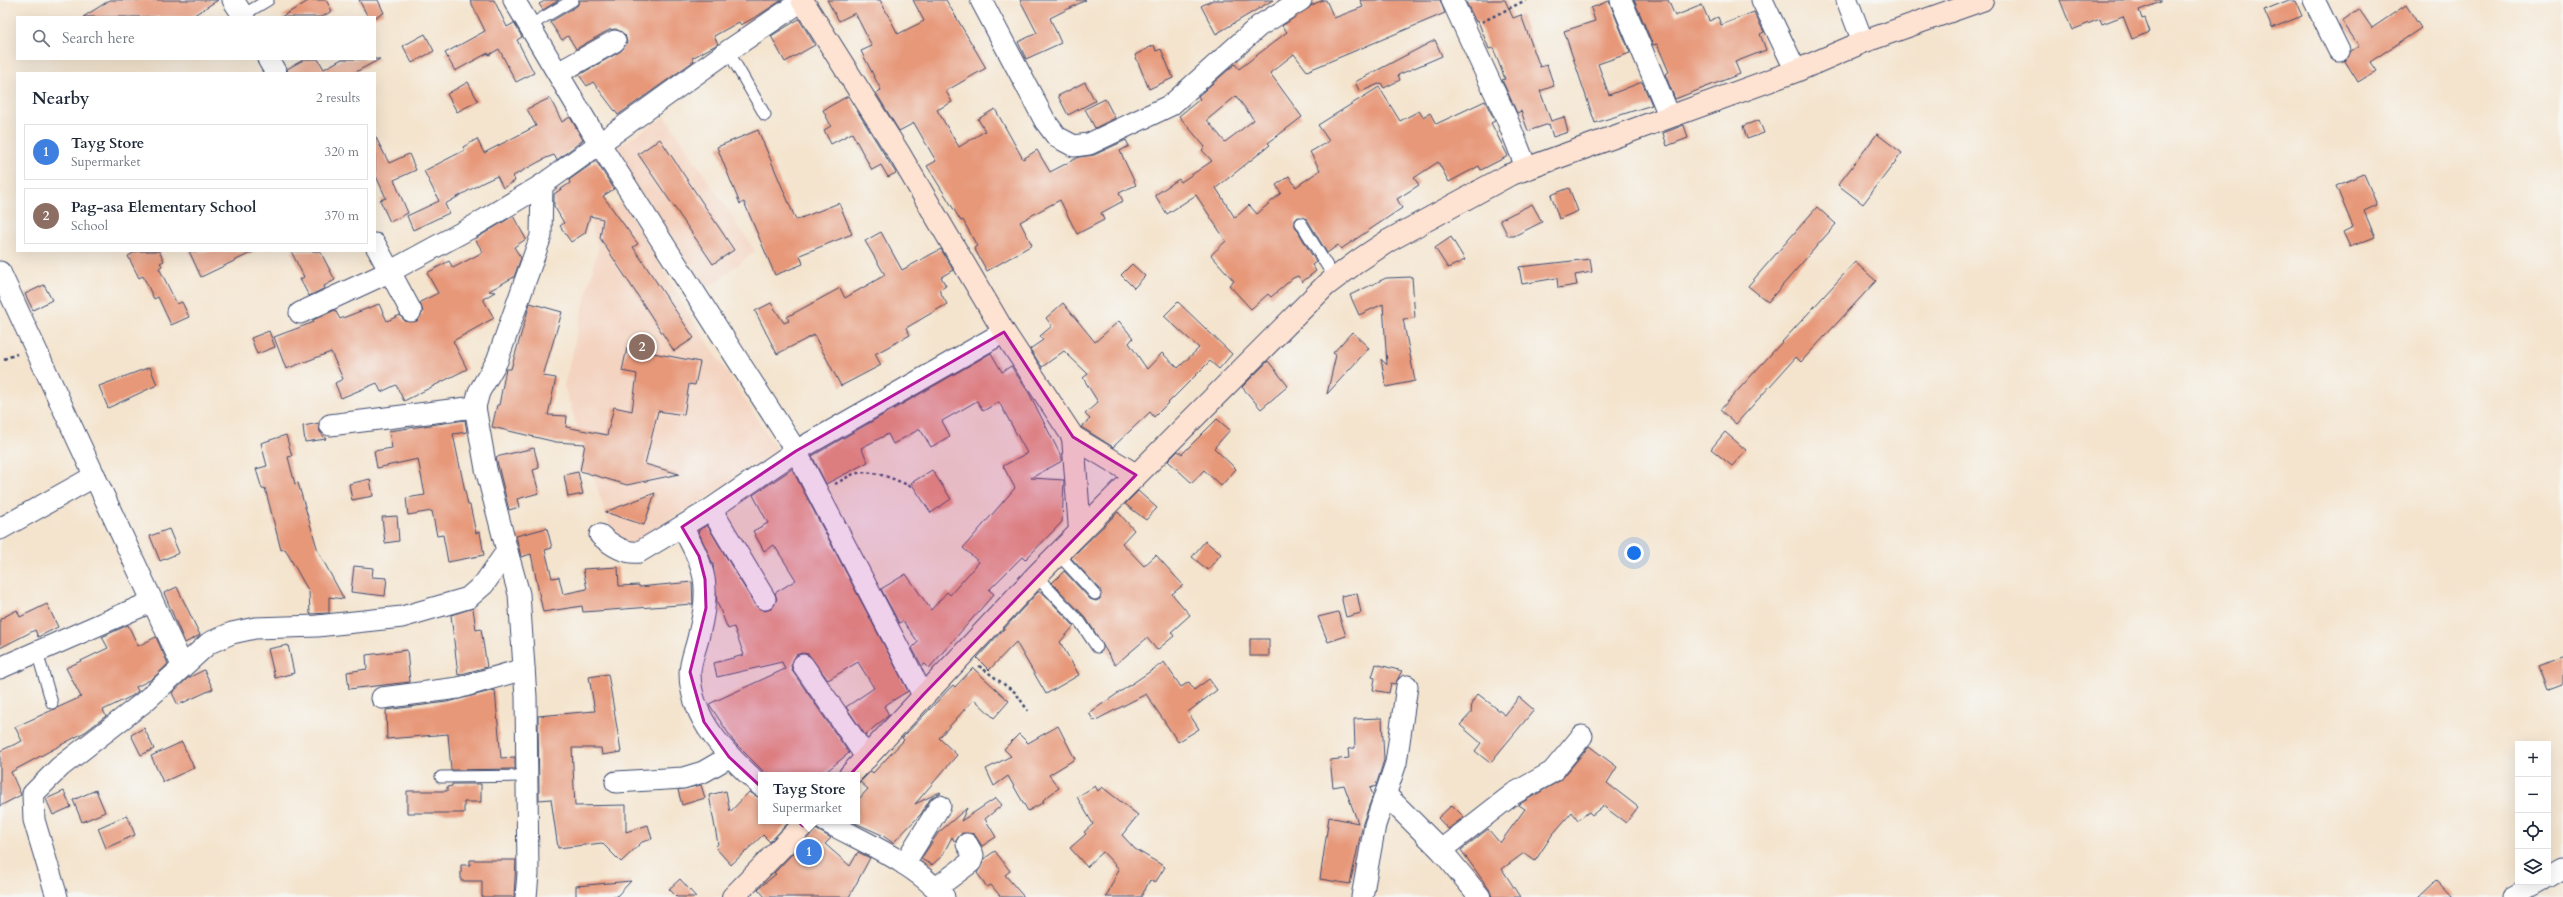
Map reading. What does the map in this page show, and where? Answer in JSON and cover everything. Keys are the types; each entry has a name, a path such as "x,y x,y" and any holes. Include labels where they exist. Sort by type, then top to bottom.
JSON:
{"street":[{"path":"514,0 599,143 796,451 923,695"},
{"path":"300,313 391,271 472,227 542,185 728,51 803,0 900,155 1004,332 1073,437 1136,475"},
{"path":"981,0 1045,121 1057,137 1074,146 1089,144 1114,130 1171,106 1259,26 1302,0"},
{"path":"1452,0 1507,119 1526,167"},
{"path":"1621,0 1669,115"},
{"path":"1762,0 1796,71"},
{"path":"1847,0 1863,42"},
{"path":"853,772 923,695 1036,576 1136,475 1335,279 1388,241 1526,167 1796,71 1863,42 1982,0"},
{"path":"2314,0 2339,51"},
{"path":"558,73 616,41"},
{"path":"269,60 275,72"},
{"path":"526,897 528,874 527,776 524,670 519,594 486,470 475,407 479,392 497,360 541,236 542,185"},
{"path":"376,246 391,271 411,311"},
{"path":"0,272 95,476 151,602 182,665"},
{"path":"600,535 609,543 629,554 639,552 711,509 796,451 1004,332"},
{"path":"330,425 475,407"},
{"path":"1073,437 1080,532"},
{"path":"0,529 95,476"},
{"path":"711,509 765,599"},
{"path":"682,527 699,556 704,579 706,608 690,672 694,692 704,722 729,757 758,783"},
{"path":"57,897 34,820 32,794 60,767 144,702 182,665 209,643 232,633 255,628 317,626 402,618 468,598 484,584 507,551"},
{"path":"0,668 151,602"},
{"path":"803,665 867,758"},
{"path":"382,698 458,688 524,670"},
{"path":"1362,897 1375,826 1396,763 1408,686"},
{"path":"1441,850 1513,794 1552,772 1582,736"},
{"path":"616,782 683,778 702,772 729,757"},
{"path":"1386,795 1441,850 1480,897"},
{"path":"904,864 940,806"},
{"path":"733,897 754,872 802,824"},
{"path":"830,824 904,864 940,893 971,862 973,855 967,844"},
{"path":"2551,876 2563,869"},
{"path":"2513,897 2535,885"}],"lane":[{"path":"240,11 268,0"},
{"path":"529,26 573,0"},
{"path":"728,51 765,115"},
{"path":"1301,223 1335,279"},
{"path":"1058,554 1095,594"},
{"path":"1036,576 1080,622 1097,647"},
{"path":"37,652 52,703"},
{"path":"441,777 527,776"}],"path":[{"path":"1465,30 1526,0"},
{"path":"818,492 855,474 892,478 912,487"},
{"path":"965,651 987,674 1016,693 1028,711"}],"highlighted area":[{"path":"1004,332 1073,437 1136,475 923,695 803,826 729,757 704,722 690,672 706,608 705,579 699,556 682,527 796,451"}],"shaded area":[{"path":"665,116 755,251 707,289 612,151"},
{"path":"622,201 685,307 779,453 618,552 564,386 598,248 590,222"}],"building":[{"path":"110,0 218,0 193,16 85,16"},
{"path":"310,0 326,0 332,11 324,16 283,16"},
{"path":"359,0 378,0 384,13 376,17 367,16"},
{"path":"470,0 494,0 507,27 514,23 522,37 517,40 534,73 516,82 499,49 489,55 488,53 455,71 445,53 485,31"},
{"path":"547,0 559,0 543,10 539,4"},
{"path":"580,0 782,0 741,25 739,22 714,36 718,44 692,58 694,61 618,115 593,82 587,86 579,75 621,51 627,42 625,35 616,29 609,30 576,49 568,36 562,40 550,22 577,6"},
{"path":"827,0 880,0 898,34 924,21 913,0 946,0 986,68 946,91 952,102 937,110 959,147 985,131 978,119 995,109 1023,159 1037,150 1050,172 1079,157 1094,155 1126,140 1129,146 1120,151 1136,185 1119,193 1123,201 1101,213 1104,220 1077,234 1060,200 1020,222 1032,245 987,271 974,248 977,246 963,220 961,221 927,166 936,161 914,123 899,131 876,93 881,90 861,51 872,46 855,13 839,21"},
{"path":"1020,0 1086,0 1050,18 1061,43 1026,59 1018,42 1037,33"},
{"path":"1213,0 1273,0 1216,34 1201,6"},
{"path":"1326,0 1334,18 1363,7 1360,0 1440,0 1445,13 1307,71 1294,54 1270,73 1302,117 1268,143 1270,145 1216,188 1235,218 1249,205 1257,214 1281,193 1276,185 1289,176 1296,187 1320,170 1310,152 1329,141 1318,125 1379,87 1400,121 1419,111 1423,117 1430,113 1436,124 1485,101 1495,121 1491,123 1508,156 1481,170 1479,166 1449,182 1438,162 1414,178 1419,185 1397,199 1402,208 1341,249 1338,245 1327,253 1307,219 1298,217 1295,220 1295,226 1316,262 1312,265 1316,271 1302,282 1298,276 1293,278 1271,297 1268,294 1251,309 1229,285 1234,281 1211,255 1226,241 1196,195 1167,214 1155,195 1179,179 1181,182 1212,161 1202,150 1205,147 1179,116 1200,99 1198,96 1235,64 1239,69 1287,32 1282,26 1312,5","holes":["1236,96 1254,120 1225,142 1207,120"]},
{"path":"1465,0 1505,0 1513,18 1521,15 1540,67 1547,65 1554,86 1540,91 1551,121 1564,117 1568,132 1553,137 1549,124 1528,131 1521,111 1517,113 1502,80 1505,79 1493,48 1489,49 1478,21 1476,22"},
{"path":"1634,0 1668,0 1675,16 1702,5 1709,21 1718,17 1721,25 1754,12 1764,32 1760,34 1766,50 1735,62 1740,74 1675,99 1665,74 1669,72 1657,44 1653,45"},
{"path":"2060,0 2161,0 2161,2 2139,10 2142,19 2145,18 2150,32 2132,39 2123,16 2102,24 2100,19 2072,30"},
{"path":"2289,0 2295,0 2302,16 2272,28 2264,10"},
{"path":"1609,1 1630,53 1598,64 1609,95 1642,82 1652,105 1595,123 1564,31 1595,21 1591,8"},
{"path":"2406,5 2421,28 2370,62 2376,71 2358,82 2345,61 2351,51 2359,46 2342,21 2359,9 2372,28"},
{"path":"799,19 815,45 785,62 771,36"},
{"path":"425,34 434,51 412,63 403,46"},
{"path":"1435,40 1442,56 1398,75 1400,80 1384,88 1381,83 1360,92 1355,82"},
{"path":"1154,45 1156,51 1161,49 1173,78 1149,89 1135,55"},
{"path":"380,59 356,72 288,72 287,69 303,60 319,60 324,69 340,60"},
{"path":"468,82 478,101 457,112 447,94"},
{"path":"1085,82 1095,101 1068,115 1058,96"},
{"path":"848,96 896,173 888,177 881,165 872,170 852,133 831,144 824,130 831,126 823,110"},
{"path":"550,98 562,122 570,117 583,140 557,160 554,155 513,176 515,181 503,188 497,176 482,183 445,204 449,213 413,230 407,216 439,201 424,171 465,150 463,147 477,139 484,153 536,126 527,109"},
{"path":"1105,99 1115,118 1095,128 1085,109"},
{"path":"1759,120 1764,133 1747,139 1743,126"},
{"path":"1684,125 1688,138 1667,146 1663,133"},
{"path":"758,130 796,220 839,203 852,234 800,255 803,264 775,275 744,202 740,204 717,147"},
{"path":"1877,134 1902,153 1863,204 1838,185"},
{"path":"376,138 389,163 409,154 416,170 394,180 408,213 390,222 380,200 386,198 376,176"},
{"path":"660,139 734,250 713,264 638,154"},
{"path":"596,161 614,189 603,196 638,244 633,247 694,338 674,351 600,238 603,219 590,216 585,233 571,242 560,226 564,223 554,206 554,194 570,183 569,180"},
{"path":"2364,174 2377,205 2364,211 2375,237 2350,247 2343,232 2353,227 2336,186"},
{"path":"1569,188 1578,211 1559,219 1551,195"},
{"path":"1532,204 1542,222 1514,236 1508,236 1500,220"},
{"path":"1817,207 1836,224 1768,302 1748,286"},
{"path":"513,216 526,239 514,247 521,258 514,277 489,291 495,292 483,299 494,318 453,341 467,369 404,401 396,385 381,392 377,383 341,398 335,383 343,379 331,352 286,369 274,337 314,322 313,320 335,310 340,319 379,304 387,321 400,315 405,321 417,321 423,312 420,302 438,293 427,273 449,261 453,268 483,252 475,239"},
{"path":"881,232 902,270 941,249 953,270 941,277 946,286 939,290 947,304 906,328 910,335 875,354 881,365 841,386 814,335 777,354 755,311 771,303 784,323 789,321 787,317 840,288 845,298 885,275 865,241"},
{"path":"1451,237 1465,260 1448,268 1435,248"},
{"path":"135,252 160,252 164,261 160,263 162,266 159,268 177,304 182,302 189,317 171,325 158,297 154,299 143,276 139,278 128,256"},
{"path":"189,252 253,252 201,277"},
{"path":"292,252 321,252 335,280 324,286 325,288 309,296 300,279 304,277"},
{"path":"1590,259 1592,272 1575,275 1577,285 1558,288 1557,278 1522,284 1519,267"},
{"path":"1855,262 1876,281 1801,362 1796,357 1736,424 1720,410"},
{"path":"1132,264 1145,276 1134,288 1121,275"},
{"path":"1412,277 1415,318 1403,319 1415,381 1386,387 1381,359 1387,365 1383,304 1359,315 1350,295 1386,278"},
{"path":"44,285 52,300 33,310 25,294"},
{"path":"1178,302 1232,354 1219,369 1210,361 1154,417 1150,412 1113,447 1081,427 1090,419 1085,414 1098,402 1083,378 1088,374 1064,351 1042,367 1030,349 1043,340 1040,336 1052,326 1046,318 1063,303 1095,342 1119,321 1133,338 1129,343 1147,369 1162,353 1178,368 1199,348 1164,316"},
{"path":"530,303 562,312 543,376 556,378 548,415 567,416 566,427 607,435 614,407 632,411 637,374 622,371 627,348 700,362 695,385 689,384 684,415 658,411 645,464 679,474 627,485 580,471 585,444 556,442 492,427 497,405 499,405 506,369 511,369"},
{"path":"269,331 275,347 257,354 251,338"},
{"path":"1352,332 1369,348 1327,394 1336,355 1333,353"},
{"path":"991,353 1002,372 1011,366 1029,393 1062,458 1062,461 1031,478 1064,480 1062,522 1025,560 1022,557 989,590 994,594 929,668 925,664 922,666 912,648 918,642 903,621 899,623 881,589 906,574 931,610 947,592 950,595 979,562 963,548 1015,488 1003,466 1027,453 999,402 983,411 977,401 942,421 950,436 931,447 920,429 893,444 888,434 861,448 868,462 826,484 812,456"},
{"path":"1268,361 1288,386 1261,409 1242,387"},
{"path":"150,367 157,385 108,408 99,386"},
{"path":"1217,419 1230,430 1214,448 1236,469 1221,486 1204,470 1192,483 1168,461 1178,451 1182,454"},
{"path":"465,420 467,432 453,434 468,505 470,505 476,533 480,532 484,555 448,562 443,535 437,536 432,511 408,515 406,498 425,495 418,459 377,468 374,451 392,448 389,431"},
{"path":"319,423 320,432 326,439 305,442 303,426"},
{"path":"1725,432 1746,450 1732,466 1711,449"},
{"path":"286,435 292,456 288,457 295,484 298,483 318,551 344,599 329,597 329,613 310,614 309,592 285,549 281,550 265,488 262,489 256,469 267,466 261,443"},
{"path":"534,448 539,468 533,470 539,493 517,499 519,507 509,510 496,457"},
{"path":"792,469 908,691 884,706 889,715 865,735 846,707 874,688 858,662 828,680 808,654 802,653 796,655 791,666 793,672 849,753 826,772 764,772 734,742 709,704 785,669 782,662 717,677 714,663 744,655 734,627 728,629 717,602 713,564 698,531 707,525 755,605 765,611 771,609 777,599 775,593 796,580 774,545 764,551 753,531 768,523 753,495"},
{"path":"932,470 951,499 931,513 911,483"},
{"path":"578,472 583,494 568,497 564,475"},
{"path":"370,479 373,496 352,500 349,484"},
{"path":"1138,491 1157,508 1146,520 1125,504"},
{"path":"655,493 644,525 605,512"},
{"path":"1118,512 1134,530 1122,543 1144,566 1156,555 1183,585 1172,594 1190,615 1171,632 1174,636 1157,650 1147,638 1115,665 1086,618 1052,583 1064,571 1090,599 1096,601 1100,599 1100,589 1071,558"},
{"path":"397,516 399,541 385,543 382,517"},
{"path":"547,528 552,548 545,550 552,578 559,577 563,594 587,589 583,569 618,567 619,586 639,585 639,587 692,582 693,604 583,612 582,606 543,612 531,554 521,557 516,536"},
{"path":"169,529 179,553 160,561 150,536"},
{"path":"1205,541 1221,554 1208,570 1192,557"},
{"path":"354,566 373,568 372,577 387,578 385,596 351,592"},
{"path":"177,587 200,635 185,643 164,593"},
{"path":"1038,592 1042,592 1074,626 1060,642 1079,675 1046,694 1016,642 989,670 977,658"},
{"path":"1357,593 1361,613 1346,617 1341,596"},
{"path":"47,604 58,627 38,637 35,630 0,648 0,619 17,610 20,617"},
{"path":"473,608 476,630 481,629 487,667 458,675 451,615"},
{"path":"1338,612 1346,636 1328,642 1318,617"},
{"path":"128,625 138,646 156,637 168,664 152,679 136,687 138,691 132,696 103,710 106,716 85,732 11,772 21,795 0,806 0,751 22,741 15,727 81,697 66,668 108,648 102,637"},
{"path":"1250,639 1269,639 1269,656 1250,656"},
{"path":"288,645 294,673 275,678 268,649"},
{"path":"407,650 410,682 349,689 347,672 367,669 366,655"},
{"path":"2563,656 2563,684 2547,690 2538,666"},
{"path":"1164,662 1181,687 1189,682 1194,690 1209,679 1217,690 1188,712 1199,729 1178,742 1146,694 1094,721 1089,713"},
{"path":"1376,664 1402,671 1395,684 1391,683 1389,693 1373,690 1375,678 1372,677"},
{"path":"973,668 1009,701 994,718 974,699 939,738 957,755 915,804 940,792 941,793 930,799 921,814 893,843 882,835 858,824 860,824 860,798 868,789 860,782 871,771 873,773 904,740 902,738 953,685 955,687"},
{"path":"204,670 213,689 178,705 172,693 188,678"},
{"path":"608,674 621,752 602,755 601,748 572,748 575,806 626,805 626,832 648,825 652,839 642,842 621,862 602,843 558,848 551,799 539,800 538,716 595,711 589,677"},
{"path":"495,690 501,758 515,757 515,769 451,770 448,734 387,739 386,710 447,702"},
{"path":"1478,694 1505,715 1519,697 1534,710 1490,763 1475,751 1481,743 1460,725 1471,713 1472,702"},
{"path":"1382,718 1384,760 1376,786 1370,788 1373,795 1363,823 1350,884 1320,879 1329,817 1358,823 1344,785 1333,787 1330,760 1349,758 1348,749 1355,748 1354,719"},
{"path":"1058,726 1075,759 1049,775 1059,788 1043,800 1044,802 1028,811 1008,776 994,786 986,769 1011,756 1004,749 1019,734 1028,743"},
{"path":"144,728 154,749 141,755 131,735"},
{"path":"182,742 194,768 163,782 151,756"},
{"path":"1589,746 1617,767 1607,783 1638,807 1626,823 1603,806 1592,815 1589,812 1578,820 1572,812 1552,835 1535,861 1524,853 1502,869 1520,897 1492,897 1489,889 1461,850 1488,829 1500,843 1525,809 1519,805 1561,780"},
{"path":"452,784 481,784 481,802 464,802 464,813 407,813 407,791 447,791 447,787 452,786"},
{"path":"701,785 705,798 682,805 678,790"},
{"path":"1095,786 1098,791 1102,787 1138,815 1122,835 1135,849 1165,867 1155,883 1150,880 1141,897 1106,897 1119,869 1103,852 1087,867 1070,848 1086,834 1084,832 1093,824 1077,797"},
{"path":"96,790 105,812 82,822 73,800"},
{"path":"64,791 71,807 53,815 46,799"},
{"path":"726,791 730,812 749,792 758,796 758,824 787,824 770,842 763,835 731,865 715,847 718,844 709,795"},
{"path":"996,798 1002,805 985,819 996,837 982,846 974,834 962,833 955,842 952,837 942,856 932,865 921,859 938,833 967,808 961,821"},
{"path":"1452,805 1464,817 1448,829 1438,818"},
{"path":"127,815 135,835 106,848 98,828"},
{"path":"816,829 831,838 825,844 850,866 858,852 870,858 849,897 765,897 758,889 776,874 774,873"},
{"path":"995,851 1010,871 1005,875 1024,897 1001,897 991,885 987,887 977,873 985,858"},
{"path":"470,860 516,860 514,897 482,897 482,881 461,881 461,865 470,865"},
{"path":"680,879 696,897 677,897 669,889"},
{"path":"2437,880 2453,897 2419,897"},
{"path":"631,881 616,897 576,897 576,886"}],"place":[{"name":"Pag-asa Elementary School","path":"642,347"},
{"name":"Tayg Store","path":"809,852"}]}
